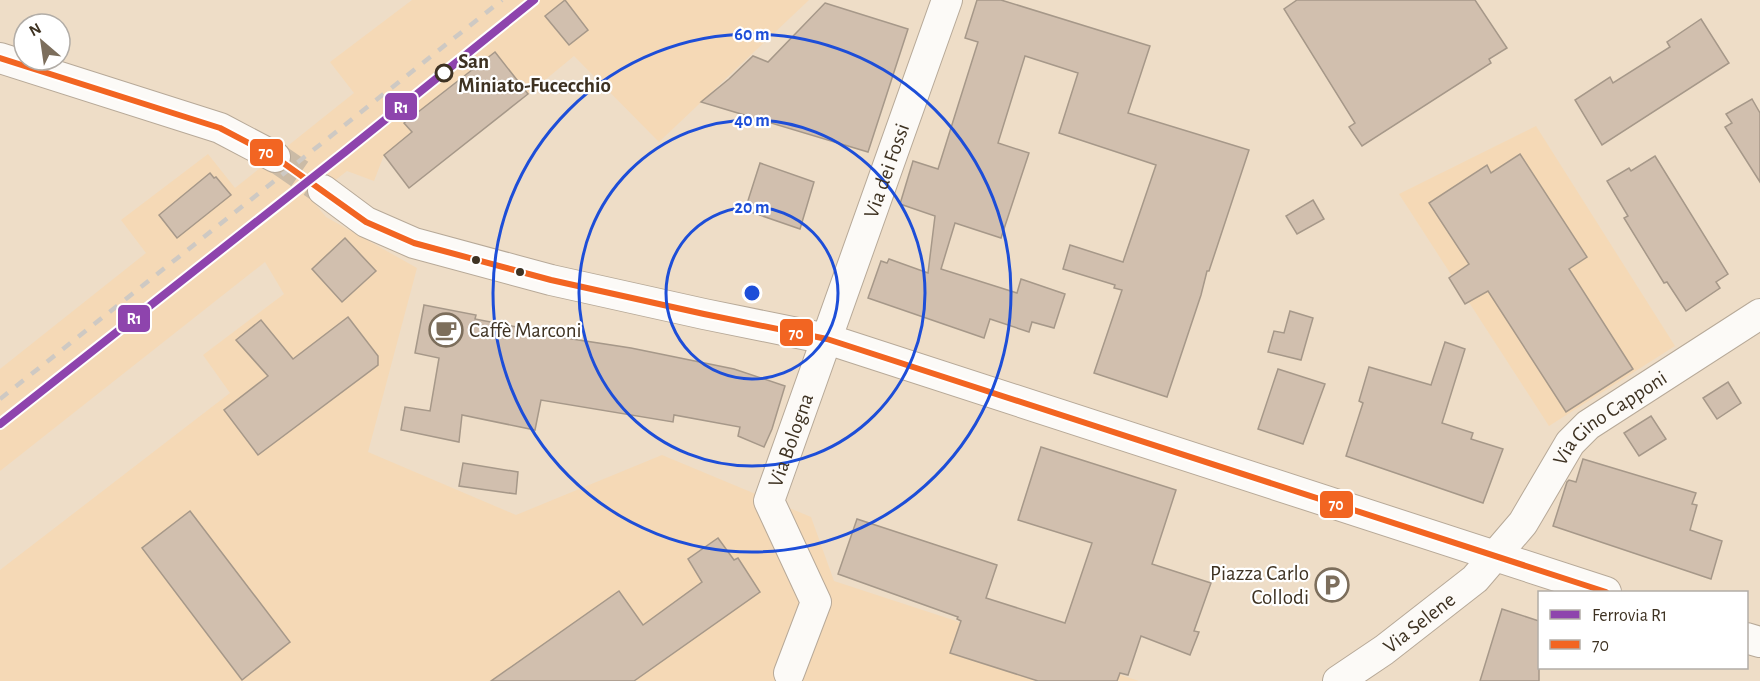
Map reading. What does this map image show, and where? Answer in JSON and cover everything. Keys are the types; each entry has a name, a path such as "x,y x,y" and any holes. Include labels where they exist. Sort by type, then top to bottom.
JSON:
{"street":[{"name":"Via dei Fossi","path":"827,339 947,0"},
{"path":"0,58 220,128 275,157"},
{"path":"322,190 366,222 414,243 550,280 827,339 1603,591"},
{"name":"Via Gino Capponi","path":"1494,556 1523,523 1570,443 1588,425 1760,314"},
{"name":"Via Bologna","path":"789,673 816,602 769,501 827,339"},
{"name":"Via Selene","path":"1338,681 1384,650 1475,579 1494,556"}],"shaded area":[{"path":"412,0 809,0 659,142 574,56 528,94 495,52 405,122 412,132 384,155 374,181 347,171 311,199 326,217 417,268 368,452 516,515 662,455 811,517 834,581 1139,681 0,681 0,570 230,393 203,355 284,294 265,262 0,471 0,369 146,253 121,220 208,154 235,188 354,93 330,62"},
{"path":"1536,126 1675,346 1549,426 1399,194"}],"building":[{"path":"565,0 588,30 569,45 545,16"},
{"path":"977,0 1001,0 1150,46 1128,113 1249,150 1167,397 1094,373 1122,290 1114,288 1115,285 1063,269 1070,245 1123,262 1156,165 1059,133 1078,73 1025,56 998,143 1029,153 1001,238 955,223 941,269 1017,293 1021,279 1065,294 1054,328 1032,322 1029,332 990,319 984,338 868,298 881,261 887,263 889,259 928,273 935,216 900,204 913,161 938,169 978,42 965,38"},
{"path":"1297,0 1475,0 1507,48 1489,59 1491,63 1362,146 1349,127 1355,123 1284,9"},
{"path":"825,3 908,29 868,152 701,102 753,56 768,62"},
{"path":"1701,19 1729,63 1602,145 1575,100 1610,77 1613,83 1670,47 1667,42"},
{"name":"San Miniato-Fucecchio","path":"495,52 528,94 409,188 384,155 412,132 404,123"},
{"path":"1752,99 1760,113 1760,182 1725,127 1732,123 1726,114"},
{"path":"1520,154 1587,257 1569,269 1633,369 1566,412 1488,291 1465,304 1449,278 1469,264 1429,203 1487,165 1491,173"},
{"path":"1655,156 1728,274 1716,282 1720,288 1686,311 1667,282 1664,283 1624,218 1628,216 1607,181 1629,168 1631,171"},
{"path":"760,163 814,182 800,229 745,210"},
{"path":"210,173 231,195 177,238 159,215"},
{"path":"1313,200 1324,219 1297,234 1286,216"},
{"path":"345,238 376,271 342,302 312,269"},
{"path":"424,305 476,315 475,319 553,334 553,336 631,348 734,369 785,386 764,447 738,436 740,427 674,415 673,422 541,400 535,430 462,415 459,442 401,430 405,407 430,411 439,358 415,353"},
{"path":"1290,311 1313,318 1301,360 1268,352 1274,331 1284,333"},
{"path":"348,317 378,356 378,365 258,455 224,410 268,376 236,340 261,320 293,359"},
{"path":"1445,342 1465,349 1442,423 1473,433 1471,439 1503,449 1483,503 1346,456 1363,403 1359,401 1369,367 1431,385"},
{"path":"1278,369 1325,384 1303,444 1258,429"},
{"path":"1728,382 1741,403 1717,419 1703,398"},
{"path":"1651,416 1666,439 1639,456 1624,433"},
{"path":"1041,447 1176,490 1152,564 1211,583 1194,631 1199,632 1190,655 1141,636 1128,675 1120,673 1117,681 1038,681 950,653 961,621 957,619 958,617 838,574 857,519 997,565 986,598 1065,623 1092,543 1018,520"},
{"path":"1583,459 1696,493 1692,504 1697,505 1690,530 1722,541 1711,579 1553,526 1567,482 1569,480 1576,482"},
{"path":"463,463 518,472 516,494 459,486"},
{"path":"190,511 290,642 242,680 142,548"},
{"path":"718,538 734,560 738,558 760,592 634,681 491,681 619,591 643,625 702,582 688,559"},
{"path":"1502,609 1538,621 1539,681 1480,681"}],"tunnel":[{"path":"275,157 323,190"}],"railway":[{"path":"0,399 502,0"}],"rail line":[{"name":"R1","path":"0,424 534,0"}],"transit line":[{"name":"70","path":"0,58 220,128 275,157 366,222 414,243 551,280 827,339 1603,591"}],"place":[{"name":"San Miniato-Fucecchio","path":"444,73"},
{"name":"Caffè Marconi","path":"446,330"},
{"name":"Piazza Carlo Collodi","path":"1332,585"}]}
